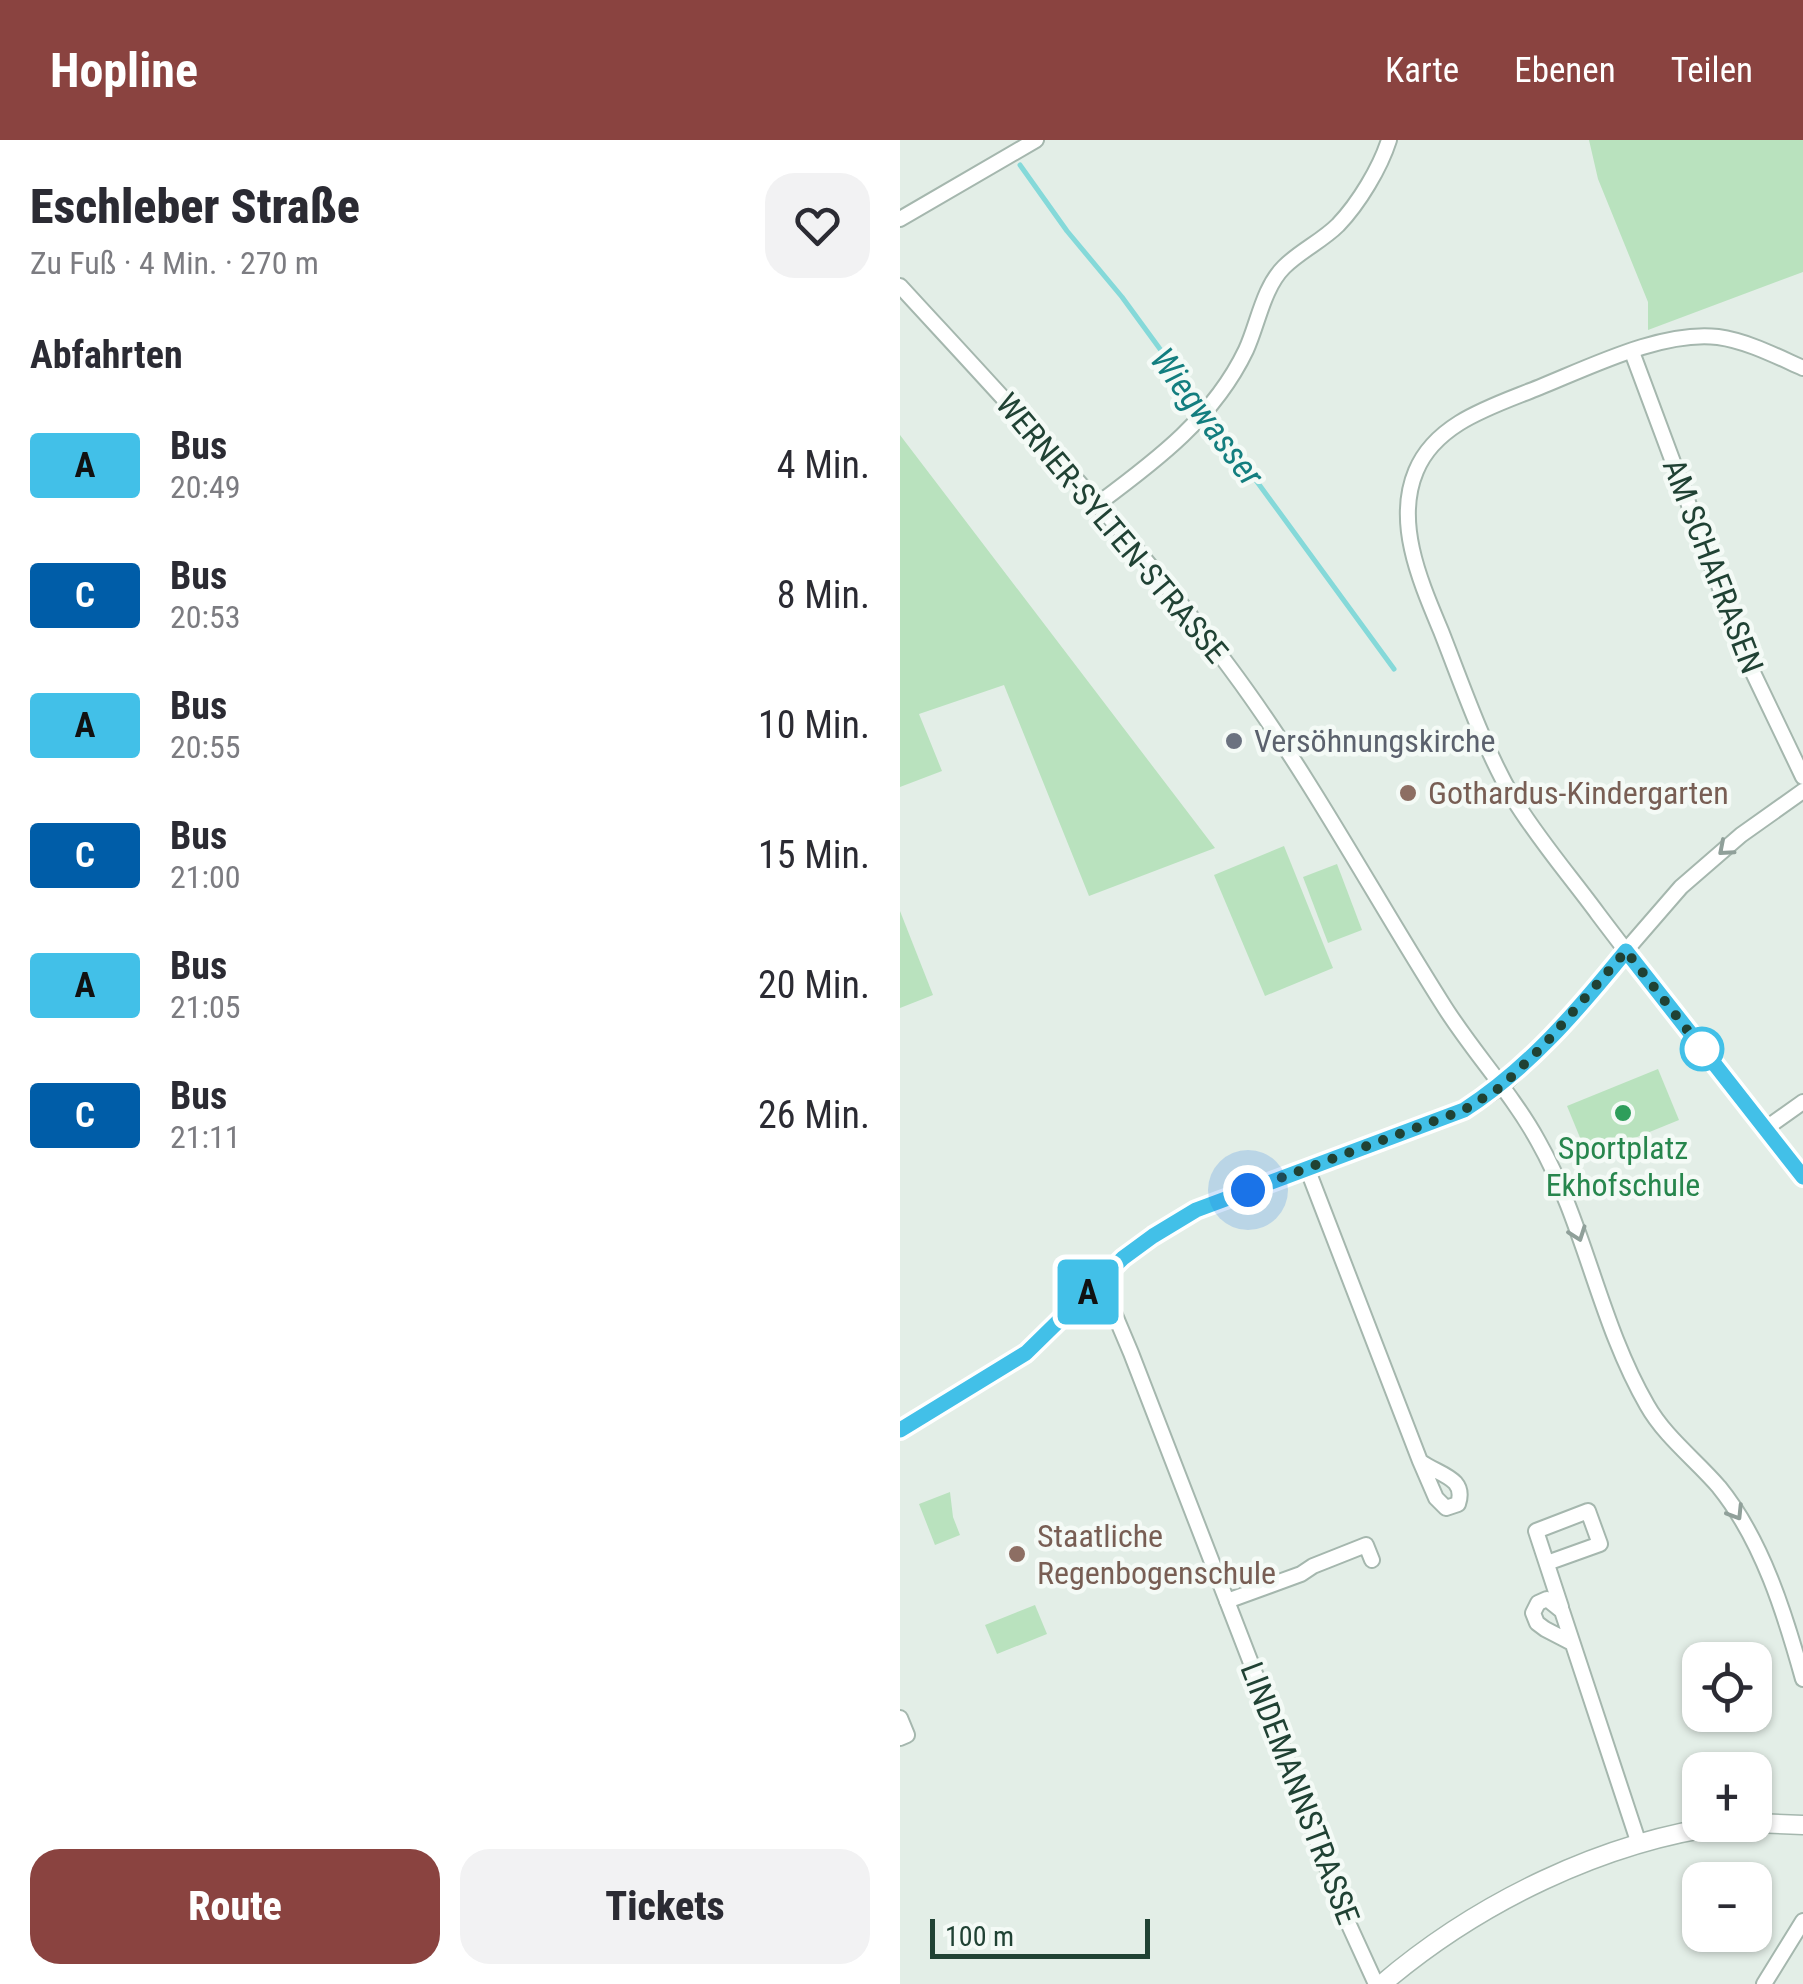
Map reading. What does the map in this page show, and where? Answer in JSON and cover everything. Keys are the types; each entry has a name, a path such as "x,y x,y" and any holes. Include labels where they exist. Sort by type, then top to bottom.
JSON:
{"street":[{"path":"900,219 1036,140"},
{"path":"1100,503 1166,454 1208,409 1245,351 1260,310 1282,269 1339,224 1384,157 1389,140"},
{"name":"WERNER-SYLTEN-STRASSE","path":"900,286 1152,564 1266,719 1318,798 1445,1008 1537,1138 1559,1184 1622,1355 1649,1409 1740,1518 1765,1567 1803,1679"},
{"path":"1803,368 1721,338 1688,336 1632,352 1487,408 1464,421 1430,445 1412,484 1408,509 1410,540 1429,603 1499,770 1528,820 1803,1178"},
{"name":"AM SCHAFRASEN","path":"1632,352 1746,658 1803,776"},
{"path":"900,1430 1026,1353 1094,1286 1153,1236 1196,1210 1464,1110 1501,1087 1577,1010 1681,887 1742,835 1803,791"},
{"path":"1764,1129 1803,1102"},
{"path":"1307,1168 1420,1461"},
{"name":"LINDEMANNSTRASSE","path":"1094,1286 1112,1308 1344,1914 1379,1984"},
{"path":"1547,1563 1600,1544 1588,1511 1536,1530 1638,1844"},
{"path":"1227,1601 1366,1545 1372,1560"},
{"path":"1562,1611 1557,1603 1547,1599 1538,1603 1533,1613 1537,1623 1572,1642"},
{"path":"900,1718 903,1737"},
{"path":"1772,1824 1803,1825"},
{"path":"1379,1984 1447,1935 1508,1900 1638,1844 1682,1835"},
{"path":"1764,1984 1803,1921"}],"green space":[{"path":"1589,140 1803,140 1803,272 1648,330 1648,302 1598,179"},
{"path":"900,435 1215,848 1089,896 1004,685 919,714 942,771 900,787"},
{"path":"1284,846 1333,968 1265,996 1214,875"},
{"path":"1337,864 1362,930 1328,943 1303,877"},
{"path":"900,911 933,995 900,1008"},
{"name":"Sportplatz Ekhofschule","path":"1658,1069 1679,1120 1588,1157 1567,1106"},
{"path":"950,1492 960,1535 935,1545 919,1504"},
{"path":"1035,1605 1047,1634 997,1654 985,1625"}],"waterway":[{"name":"Wiegwasser","path":"1020,165 1067,231 1122,297 1394,669"}],"bus line":[{"name":"A","path":"900,1430 1026,1353 1123,1258 1196,1210 1464,1110 1501,1087 1588,998 1626,951 1803,1177"}],"place":[{"name":"Versöhnungskirche","path":"1234,741"},
{"name":"Gothardus-Kindergarten","path":"1408,793"},
{"name":"Sportplatz Ekhofschule","path":"1623,1113"},
{"name":"Staatliche Regenbogenschule","path":"1017,1554"}],"route":[{"path":"1248,1190 1464,1110 1501,1087 1588,998 1626,951 1702,1049"}]}
